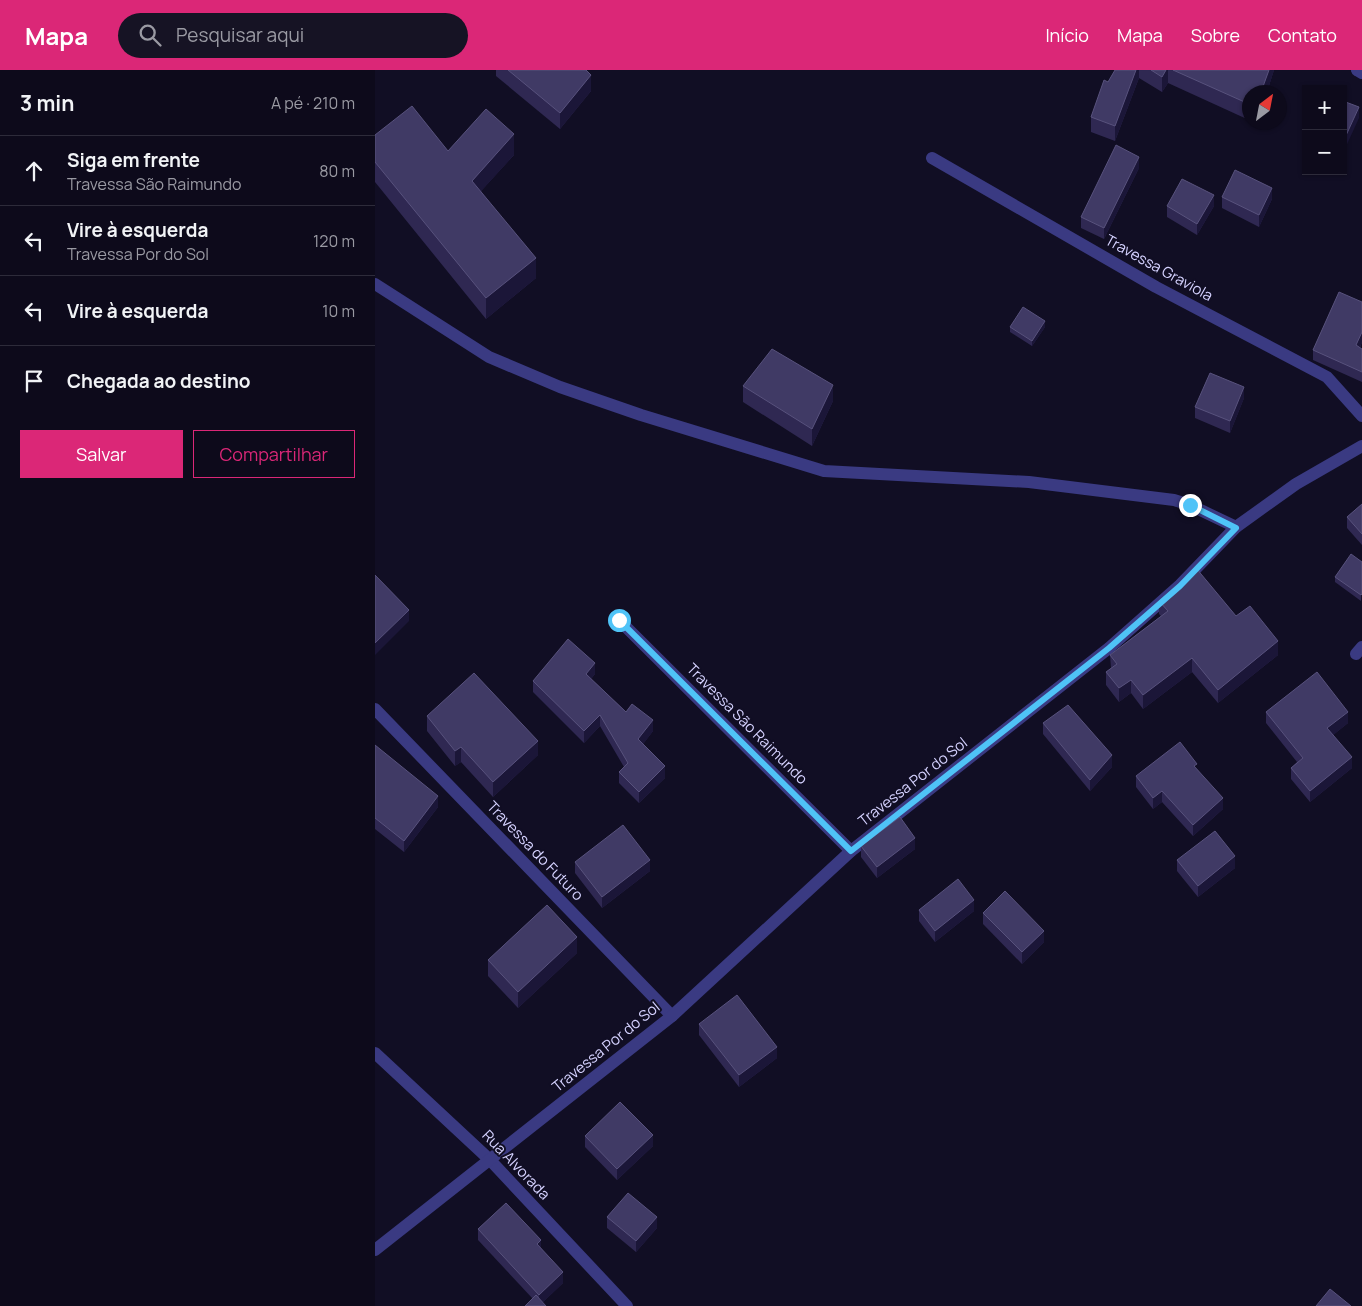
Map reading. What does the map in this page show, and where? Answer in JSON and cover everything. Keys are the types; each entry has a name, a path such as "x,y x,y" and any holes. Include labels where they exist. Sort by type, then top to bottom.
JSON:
{"street":[{"path":"1357,70 1362,73"},
{"name":"Travessa Graviola","path":"931,158 1156,286 1327,377 1362,416"},
{"path":"375,284 489,357 542,380 641,415 823,471 1029,482 1174,500 1190,505 1236,528"},
{"name":"Travessa Por do Sol","path":"375,1250 672,1016 851,851 1109,648 1180,586 1236,528 1296,484 1362,446"},
{"name":"Travessa São Raimundo","path":"619,620 851,851"},
{"name":"Travessa do Futuro","path":"375,709 672,1016"},
{"name":"Rua Alvorada","path":"375,1053 490,1160 627,1306"}],"building":[{"path":"508,70 586,70 591,75 560,113"},
{"path":"1115,70 1136,70 1115,126 1091,117 1104,80 1108,82"},
{"path":"1151,70 1166,70 1162,77"},
{"path":"1173,70 1269,70 1264,85 1242,85 1242,101"},
{"path":"1347,102 1359,107 1347,133"},
{"path":"412,106 448,151 486,109 514,134 472,181 536,258 486,298 375,162 375,135"},
{"path":"1116,145 1139,157 1104,228 1081,217"},
{"path":"1235,170 1272,188 1259,215 1222,197"},
{"path":"1182,179 1214,195 1197,224 1167,206"},
{"path":"1339,292 1362,302 1362,332 1356,345 1362,349 1362,372 1313,350"},
{"path":"1023,307 1045,321 1032,341 1010,327"},
{"path":"772,349 833,385 812,429 743,386"},
{"path":"1210,373 1244,387 1230,421 1195,407"},
{"path":"1362,504 1362,534 1347,517"},
{"path":"1351,554 1362,562 1361,595 1335,577"},
{"path":"1196,568 1236,616 1250,606 1278,641 1218,690 1192,658 1143,695 1131,680 1119,688 1106,672 1117,664 1110,655 1168,611 1159,601"},
{"path":"375,575 409,610 375,643"},
{"path":"568,639 595,663 586,674 626,712 632,704 653,720 638,739 665,766 639,792 619,772 628,763 600,715 584,731 533,681"},
{"path":"1317,672 1348,712 1327,728 1352,757 1310,791 1291,768 1303,758 1266,712"},
{"path":"474,673 538,741 493,782 461,747 455,751 427,716"},
{"path":"1068,705 1112,755 1090,780 1043,723"},
{"path":"1180,742 1197,764 1194,766 1223,798 1193,825 1162,791 1153,798 1136,776"},
{"path":"375,745 438,796 404,841 375,818"},
{"path":"900,817 915,838 877,867 861,846"},
{"path":"623,825 650,860 602,897 575,862"},
{"path":"1215,831 1235,856 1198,886 1177,860"},
{"path":"958,879 974,900 935,931 919,910"},
{"path":"1005,891 1044,931 1022,952 983,913"},
{"path":"547,905 577,937 518,992 488,960"},
{"path":"737,995 777,1047 739,1075 699,1024"},
{"path":"620,1102 653,1135 617,1169 585,1136"},
{"path":"628,1193 657,1217 636,1241 607,1217"},
{"path":"506,1203 541,1240 537,1244 563,1272 539,1295 478,1229"},
{"path":"1330,1289 1351,1306 1316,1306"},
{"path":"536,1295 546,1306 525,1306"}],"route":[{"path":"619,620 851,851 1109,648 1180,586 1236,528 1190,505"}]}
